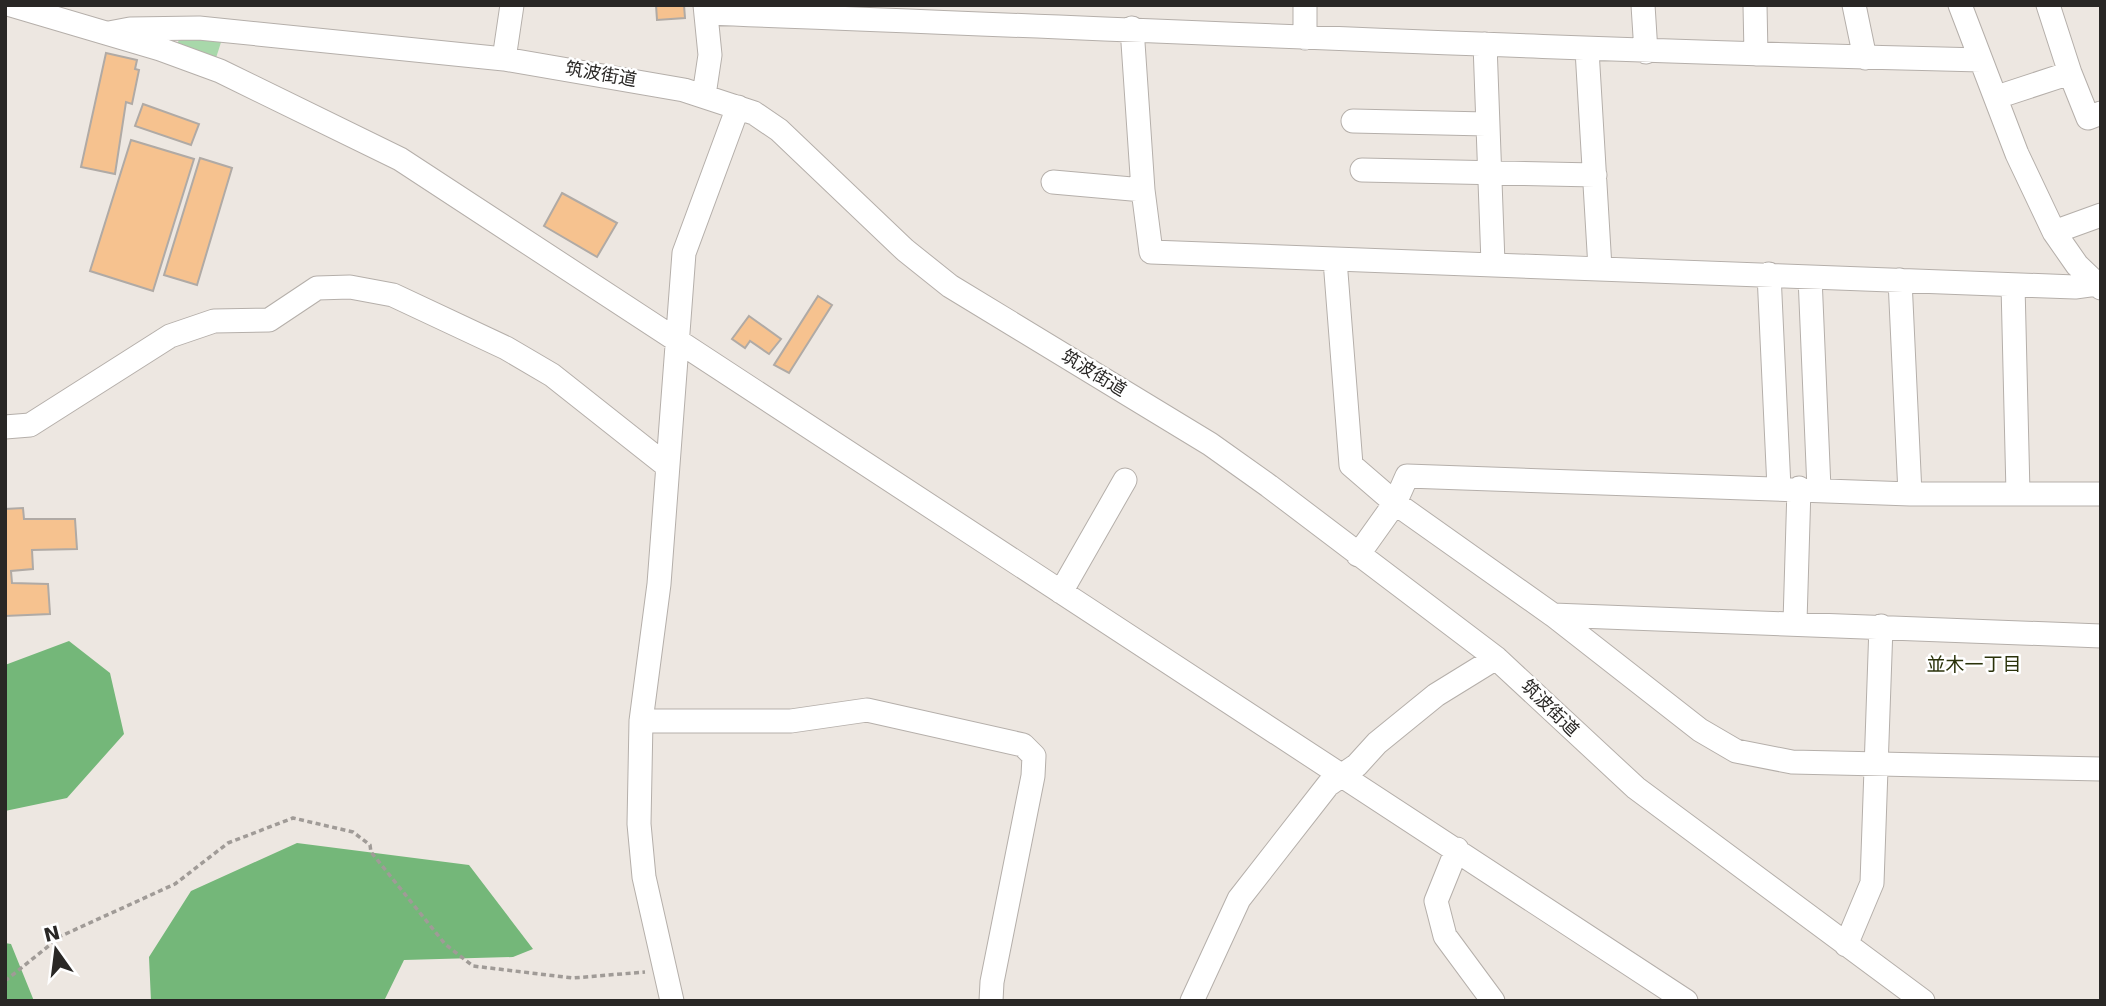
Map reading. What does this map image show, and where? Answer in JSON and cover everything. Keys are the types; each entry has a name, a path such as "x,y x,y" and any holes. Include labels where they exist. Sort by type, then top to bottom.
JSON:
{"street":[{"path":"11,5 160,49 220,71 400,159 1686,1001"},
{"path":"504,59 512,5"},
{"path":"1305,5 1305,38"},
{"path":"1643,5 1646,52"},
{"path":"1755,5 1756,54"},
{"path":"1854,5 1865,58"},
{"path":"2048,5 2088,118 2101,113"},
{"path":"1968,8 1981,60 2017,154 2054,232 2077,265 2099,286"},
{"path":"704,95 710,69 705,9 912,13 1305,38 1587,50 1981,60"},
{"path":"160,49 169,33 178,28"},
{"name":"筑波街道","path":"109,33 130,29 178,28 234,31 504,59 596,73 704,95 754,113 779,130 905,250 950,285 1210,444 1496,658 1636,788 1923,1001"},
{"path":"1132,28 1143,190 1151,252 2099,286"},
{"path":"220,71 224,47 234,31"},
{"path":"1485,44 1493,263"},
{"path":"1587,50 1600,268"},
{"path":"1997,97 2070,73"},
{"path":"672,1001 644,877 639,824 641,721 660,584 684,253 738,107"},
{"path":"1353,121 1486,124"},
{"path":"1362,170 1595,175"},
{"path":"1054,182 1143,190"},
{"path":"2054,232 2101,215"},
{"path":"1335,260 1351,465 1395,503 1553,614 1700,730 1736,751 1792,762 2101,769"},
{"path":"1769,274 1799,488"},
{"path":"1795,622 1810,277"},
{"path":"1900,280 1910,494"},
{"path":"2013,285 2018,493"},
{"path":"5,427 30,425 170,336 214,321 269,320 317,288 350,287 393,295 506,348 552,375 667,466"},
{"path":"1358,555 1395,503 1407,476 1910,494 2101,494"},
{"path":"1061,592 1125,480"},
{"path":"1553,614 2101,636"},
{"path":"1846,945 1872,883 1881,626"},
{"path":"1192,1001 1239,899 1296,822 1328,785 1436,695 1496,658"},
{"path":"641,721 791,721 867,710 1023,745 1034,757 1033,776 992,982 991,1001"},
{"path":"1457,849 1436,901 1445,936 1493,1001"}],"path":[{"path":"5,981 61,936 175,884 228,843 293,818 353,832 370,845 371,852 445,944 473,966 573,978 666,970"}],"green space":[{"path":"223,36 216,58 177,44 180,38"},
{"path":"69,641 110,673 124,734 67,798 5,811 5,665"},
{"path":"297,843 469,865 533,949 513,957 404,960 384,1001 151,1001 149,957 191,891"},
{"path":"5,943 11,944 34,1001 5,1001"}],"building":[{"path":"656,5 684,5 685,18 657,20"},
{"path":"106,53 137,60 135,69 139,70 132,104 126,102 115,174 81,167"},
{"path":"143,104 199,124 191,145 135,126"},
{"path":"131,140 194,159 153,291 90,271"},
{"path":"200,158 232,168 197,285 164,275"},
{"path":"562,193 617,223 597,257 544,226"},
{"path":"818,296 832,305 789,373 774,365"},
{"path":"749,316 781,339 769,354 750,341 745,348 732,339"},
{"path":"23,508 24,519 75,519 77,549 32,550 33,569 11,571 12,583 48,584 50,614 5,616 5,509"}],"district":[{"name":"並木一丁目","path":"1974,664"}]}
